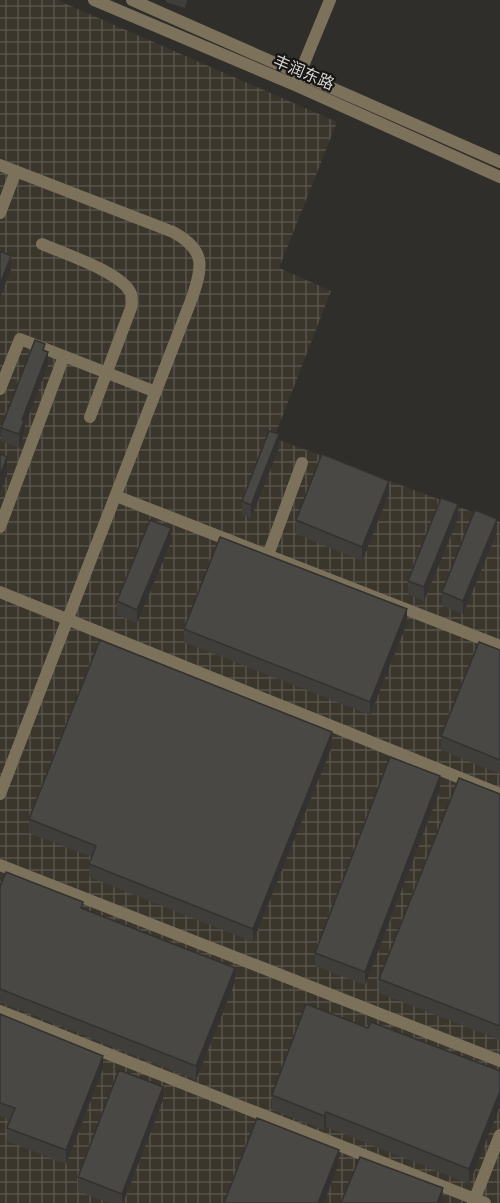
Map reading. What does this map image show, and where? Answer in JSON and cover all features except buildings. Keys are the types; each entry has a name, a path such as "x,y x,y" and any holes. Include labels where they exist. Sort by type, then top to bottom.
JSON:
{"street":[{"name":"丰润东路","path":"94,0 500,162"},
{"name":"丰润东路","path":"132,0 500,177"},
{"path":"294,78 322,0"},
{"path":"294,78 330,0"},
{"path":"0,165 173,232 193,248 200,263 201,272 0,795"},
{"path":"0,213 16,171"},
{"path":"42,244 112,275 131,294 131,308 90,417"},
{"path":"0,389 20,339 156,392"},
{"path":"0,527 64,356"},
{"path":"268,555 302,463"},
{"path":"116,496 500,646"},
{"path":"0,592 500,794"},
{"path":"0,865 500,1060"},
{"path":"0,1011 477,1202 500,1135"},
{"path":"244,1099 253,1111"}],"shaded area":[{"path":"0,0 57,0 337,122 279,268 331,291 274,438 500,522 500,1203 0,1203"}]}
